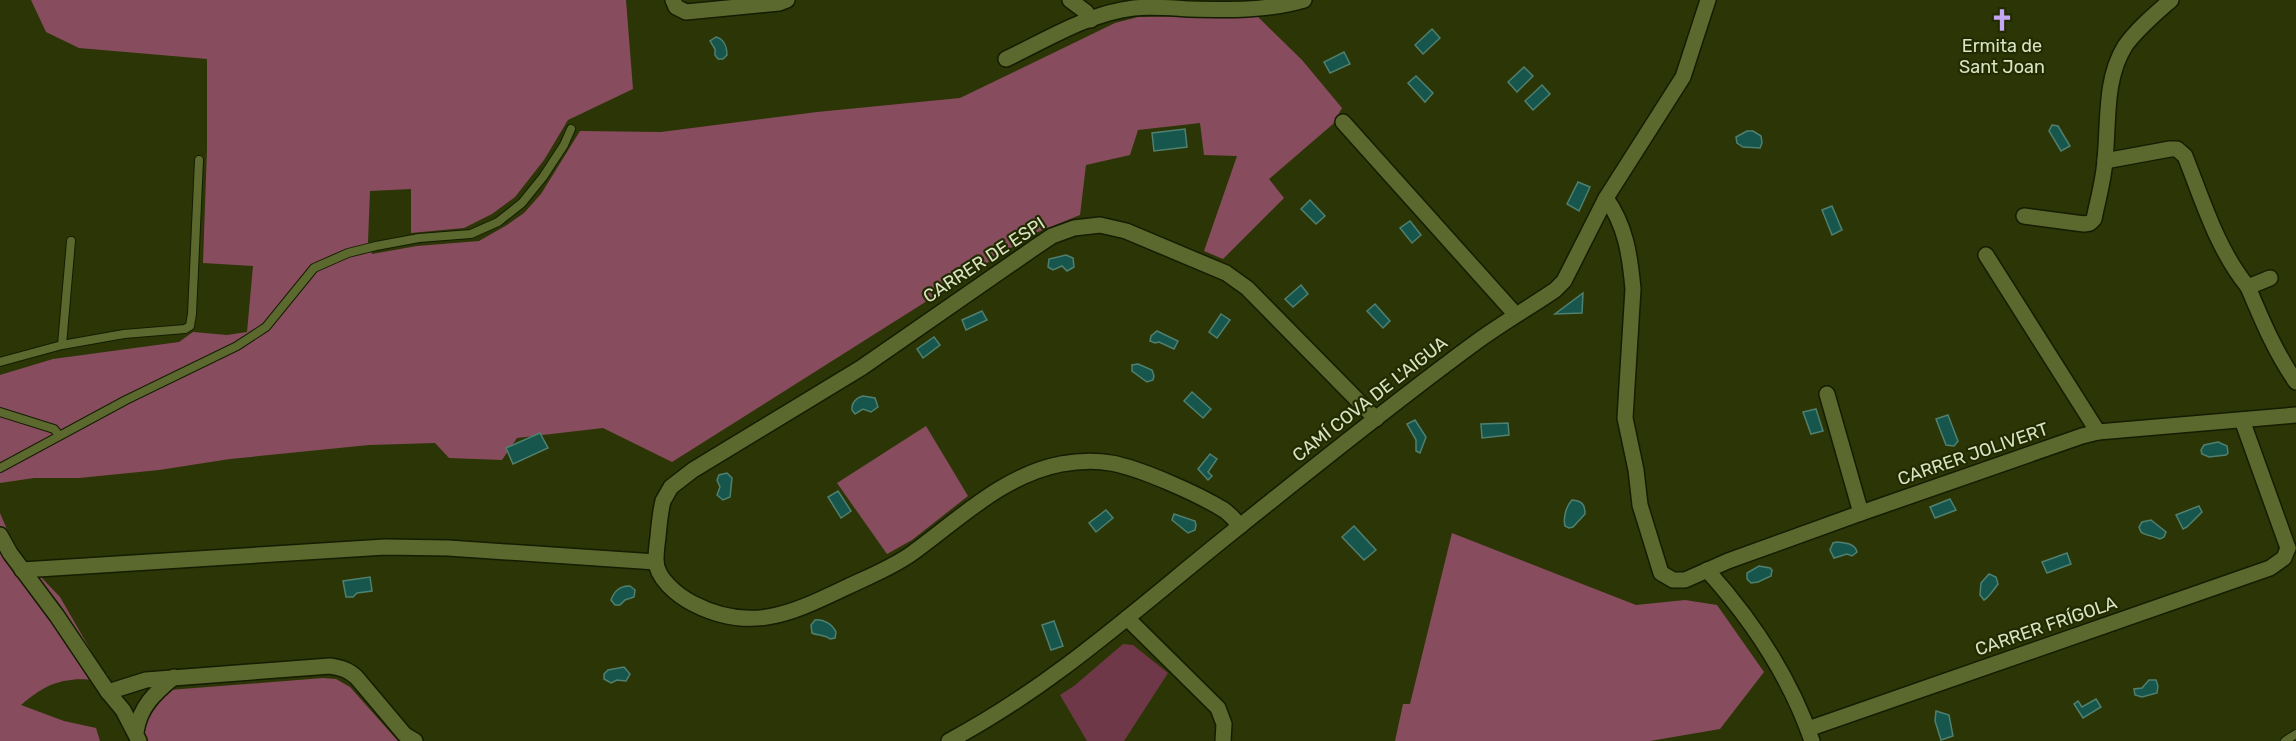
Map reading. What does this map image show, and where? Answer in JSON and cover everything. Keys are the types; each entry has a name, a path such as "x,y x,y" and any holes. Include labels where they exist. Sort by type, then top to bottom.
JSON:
{"street":[{"path":"673,0 676,7 686,12 779,3 787,0"},
{"path":"1070,0 1086,12 1091,20"},
{"path":"1006,59 1091,20 1135,8 1244,10 1283,6 1304,0"},
{"name":"CAMÍ COVA DE L'AIGUA","path":"949,741 1042,685 1376,419 1479,340 1555,290 1569,275 1606,198 1683,77 1708,0"},
{"path":"2024,216 2084,224 2094,219 2105,161 2109,92 2117,64 2125,47 2138,31 2171,0"},
{"path":"1343,122 1516,315"},
{"path":"2105,161 2170,149 2181,152 2222,249 2248,287 2278,354 2296,382"},
{"name":"CARRER JOLIVERT","path":"1606,198 1618,215 1625,236 1633,289 1624,409 1644,519 1661,573 1673,580 1685,580 1861,513 2098,432 2296,415"},
{"name":"CARRER DE ESPI","path":"656,562 663,501 680,479 861,368 1052,236 1074,228 1100,225 1126,231 1206,263 1236,279 1376,419"},
{"path":"1986,255 2098,432"},
{"path":"2248,287 2270,278"},
{"path":"1827,394 1861,513"},
{"path":"2242,420 2292,548"},
{"path":"22,570 385,547 447,548 656,562 659,572 685,599 727,616 748,620 776,617 820,600 897,563 992,495 1022,477 1059,464 1078,461 1112,463 1129,467 1224,510 1240,526"},
{"path":"0,535 22,570 123,710 137,736"},
{"name":"CARRER FRÍGOLA","path":"1810,735 2270,568 2284,558 2292,548"},
{"path":"1707,570 1734,600 1786,678 1810,735"},
{"path":"1127,618 1218,708 1224,724 1223,741"},
{"path":"108,692 146,680 243,671 341,668 349,670 405,735 415,741"},
{"path":"137,736 141,712 146,704 154,693 174,678"}],"lane":[{"path":"0,468 179,373 237,346 266,327 314,268 348,253 376,246 419,238 471,234 498,222 522,203 543,177 564,145 571,129"},
{"path":"0,362 62,345 124,334 185,329 189,326 192,314 199,159"},
{"path":"62,345 71,241"},
{"path":"0,412 54,429 59,435"},
{"path":"2285,741 2296,734"}],"shaded area":[{"path":"31,0 626,0 633,89 568,120 544,160 515,197 492,214 464,228 411,233 411,189 370,191 368,242 372,254 417,246 479,241 507,225 524,213 541,194 580,131 661,132 817,112 960,98 1115,23 1138,17 1256,15 1302,60 1342,108 1333,124 1269,179 1284,198 1223,259 1204,251 1237,156 1204,155 1200,123 1138,130 1130,155 1086,165 1080,215 1033,234 672,462 603,428 517,438 502,460 449,458 435,443 369,445 230,459 159,470 79,478 34,478 0,483 0,375 53,359 179,342 193,332 227,335 247,332 253,266 203,263 207,59 79,48 46,32"},
{"path":"926,426 968,496 912,540 887,554 837,483"},
{"path":"0,513 16,551 60,597 102,670 108,675 50,685 21,705 64,721 96,728 100,741 0,741"},
{"path":"1452,533 1636,605 1685,600 1717,605 1764,672 1720,729 1650,741 1395,741 1403,704 1410,704"},
{"path":"1123,644 1133,645 1168,673 1124,741 1087,741 1060,695 1074,686"},
{"path":"323,678 336,679 350,687 398,741 134,741 144,732 148,718 169,690"}],"water":[{"path":"1432,29 1440,38 1423,54 1415,45"},
{"path":"716,37 726,46 727,55 723,59 718,59 715,55 715,49 710,41"},
{"path":"1344,52 1350,64 1330,73 1324,62"},
{"path":"1524,67 1533,76 1517,92 1508,82"},
{"path":"1416,76 1433,93 1425,102 1408,83"},
{"path":"1542,85 1550,94 1533,110 1525,101"},
{"path":"2052,125 2058,126 2070,146 2061,151 2049,131"},
{"path":"1185,129 1187,147 1154,151 1152,133"},
{"path":"1747,131 1753,131 1761,136 1760,148 1743,147 1737,143 1736,137"},
{"path":"1578,182 1590,187 1579,211 1567,204"},
{"path":"1310,200 1325,216 1316,224 1301,209"},
{"path":"1832,206 1842,230 1832,235 1822,210"},
{"path":"1410,221 1421,235 1412,243 1400,228"},
{"path":"1066,255 1073,258 1074,267 1067,271 1062,266 1053,270 1048,267 1049,259"},
{"path":"1301,285 1308,294 1293,307 1285,299"},
{"path":"1583,293 1582,313 1555,314"},
{"path":"1375,304 1390,321 1383,328 1367,311"},
{"path":"982,311 987,320 966,330 962,320"},
{"path":"1221,314 1230,320 1217,338 1209,332"},
{"path":"1157,331 1178,341 1174,349 1159,342 1150,341 1151,336"},
{"path":"934,337 940,345 923,358 917,349"},
{"path":"1138,364 1152,370 1153,380 1147,382 1132,371 1132,365"},
{"path":"1192,392 1211,409 1203,418 1184,401"},
{"path":"863,396 875,398 878,407 871,412 863,409 855,414 852,405"},
{"path":"1816,409 1823,431 1811,434 1803,412"},
{"path":"1948,415 1958,441 1954,446 1946,445 1936,419"},
{"path":"1415,420 1426,437 1420,453 1416,451 1416,440 1407,424"},
{"path":"1508,423 1509,435 1482,438 1481,424"},
{"path":"540,433 548,448 513,464 506,448"},
{"path":"2218,442 2227,446 2226,455 2209,457 2202,454 2201,450 2204,445"},
{"path":"1210,454 1217,459 1208,472 1212,476 1208,480 1198,469"},
{"path":"727,473 732,478 730,497 723,500 717,495 720,487 717,480 719,475"},
{"path":"838,491 851,511 841,518 828,497"},
{"path":"1950,499 1956,510 1935,518 1930,507"},
{"path":"1572,500 1582,504 1585,514 1573,527 1569,528 1565,526 1565,516"},
{"path":"2199,506 2202,512 2183,529 2176,515"},
{"path":"1106,510 1113,518 1096,532 1089,523"},
{"path":"1174,514 1195,521 1195,530 1188,533 1172,520"},
{"path":"2151,520 2166,532 2164,537 2160,539 2141,532 2139,527 2142,522"},
{"path":"1354,526 1376,550 1364,560 1342,537"},
{"path":"1833,543 1852,545 1857,552 1852,556 1847,554 1834,558 1830,550"},
{"path":"2067,553 2071,564 2047,573 2042,562"},
{"path":"1759,566 1770,568 1771,576 1751,583 1747,579 1747,573"},
{"path":"1989,574 1996,577 1998,584 1984,600 1980,595 1981,583"},
{"path":"370,577 372,591 346,597 343,581"},
{"path":"624,586 630,586 635,590 634,597 625,600 620,605 615,605 611,600 616,591"},
{"path":"815,620 822,620 830,624 836,632 835,638 830,639 812,633 811,625"},
{"path":"1054,621 1063,646 1051,650 1042,625"},
{"path":"624,667 630,674 626,681 617,680 611,683 604,679 604,674 608,670"},
{"path":"2149,680 2156,680 2157,693 2142,697 2135,695 2134,689 2142,688"},
{"path":"2096,699 2101,707 2083,718 2074,704 2078,701 2082,707"},
{"path":"1936,711 1949,715 1953,736 1941,740 1935,721"}],"place":[{"name":"Ermita de Sant Joan","path":"2002,20"}]}
